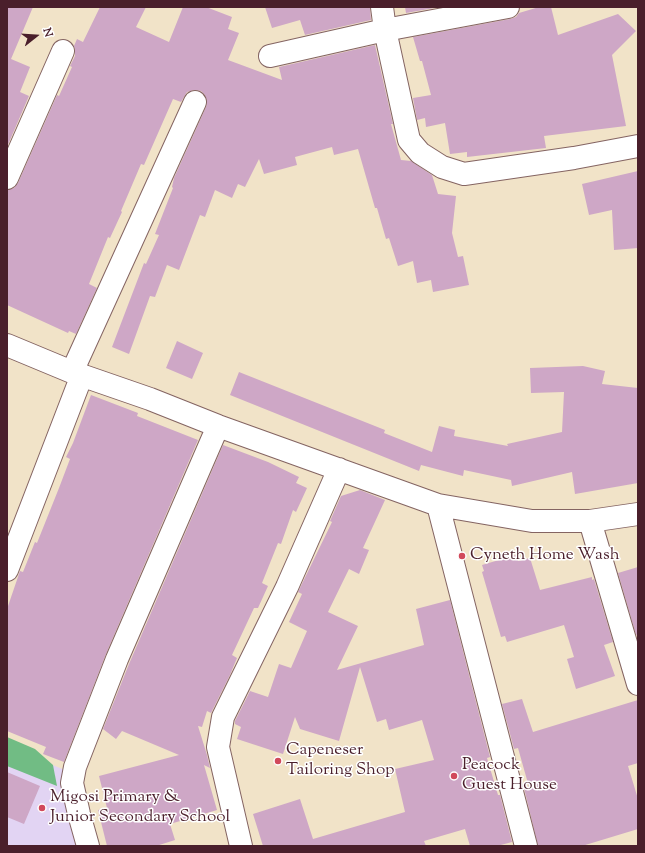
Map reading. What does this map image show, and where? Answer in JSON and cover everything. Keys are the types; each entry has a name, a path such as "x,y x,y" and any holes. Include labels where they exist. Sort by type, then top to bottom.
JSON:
{"street":[{"path":"382,7 385,30 409,140 420,153 442,167 464,174 574,158 638,146"},
{"path":"270,56 385,30 508,7"},
{"path":"7,178 63,51"},
{"path":"7,570 77,373 195,102"},
{"path":"7,345 218,426 438,506 532,521 590,521 638,514"},
{"path":"88,846 72,783 75,767 117,659 218,426"},
{"path":"241,846 218,746 223,717 287,587 339,469"},
{"path":"438,506 526,846"},
{"path":"590,521 638,684"}],"shaded area":[{"name":"Migosi Primary & Junior Secondary School","path":"7,747 65,770 87,846 7,846"}],"green space":[{"path":"7,737 35,749 53,765 57,786 7,766"}],"building":[{"path":"7,7 33,7 11,59 30,67 20,92 29,96 7,147"},
{"path":"100,7 146,7 136,27 169,42 183,7 206,7 232,17 228,29 239,33 228,60 282,80 279,67 375,45 393,124 391,124 401,160 411,161 432,175 438,194 456,196 452,233 458,257 463,256 469,285 433,292 431,280 417,283 413,261 398,266 389,238 386,239 377,208 375,208 358,149 334,155 332,147 295,157 297,165 264,174 259,159 245,187 238,184 232,198 215,190 205,217 200,215 179,270 167,265 155,297 150,296 129,354 112,347 144,263 146,264 159,235 155,234 173,188 174,178 206,107 207,101 205,95 201,91 194,90 187,92 181,102 173,99 144,165 141,164 121,211 122,212 110,238 108,237 89,284 97,288 76,334 69,331 68,333 7,305 7,190 14,188 18,183 57,95 59,96 72,67 70,66 75,56 74,46 77,39 83,42"},
{"path":"265,7 370,7 371,20 305,35 300,20 272,28"},
{"path":"405,7 440,7 406,13"},
{"path":"539,7 551,7 558,35 618,14 636,31 612,55 626,126 544,136 546,148 467,157 467,152 450,154 445,123 426,127 425,118 417,120 413,98 431,95 422,61 420,61 413,37 510,19 516,17 519,13"},
{"path":"638,171 638,248 614,250 612,210 589,215 582,184"},
{"path":"177,341 203,353 192,379 166,368"},
{"path":"583,366 605,371 602,384 638,388 638,483 575,494 572,472 512,486 511,480 464,470 463,476 421,465 419,471 230,395 239,372 385,430 384,433 432,452 439,426 455,430 454,436 508,446 507,444 562,432 564,392 531,393 530,368"},
{"path":"91,395 138,413 137,416 198,440 106,654 64,762 43,754 46,747 7,731 7,609 20,571 23,572 35,542 37,543 59,488 70,459 66,457 73,443"},
{"path":"223,445 268,462 299,477 296,483 307,488 296,512 293,510 281,544 278,543 262,583 268,586 258,608 254,608 232,655 237,658 230,675 211,713 207,711 202,727 198,726 210,768 204,765 217,810 170,824 175,840 156,846 107,846 98,810 107,808 99,776 179,755 122,731 116,739 103,729 129,664"},
{"path":"360,490 385,500 363,548 369,550 359,574 349,569 328,612 358,626 337,670 424,645 416,609 450,600 490,757 487,758 498,795 500,795 512,842 497,846 470,846 465,829 424,841 426,846 263,846 253,814 300,799 313,839 405,812 395,769 434,760 422,720 389,730 386,719 377,722 360,667 339,741 300,729 295,717 283,754 237,739 241,727 235,724 235,721 250,691 268,697 279,664 291,668 307,631 289,622 302,594 298,592 332,522 330,521 341,496"},
{"path":"516,555 518,561 530,558 540,590 592,577 592,580 594,579 613,642 604,645 615,676 576,689 567,659 574,657 564,625 507,642 505,636 501,637 482,572 484,571 482,565"},
{"path":"638,567 638,634 636,635 618,573"},
{"path":"522,699 533,732 638,700 638,763 628,766 638,799 638,829 582,846 538,846 524,788 529,787 518,748 514,749 502,704"},
{"path":"7,772 40,786 24,824 7,817"}],"place":[{"name":"Cyneth Home Wash","path":"462,556"},
{"name":"Capeneser Tailoring Shop","path":"278,761"},
{"name":"Peacock Guest House","path":"454,776"},
{"name":"Migosi Primary & Junior Secondary School","path":"42,808"}]}
